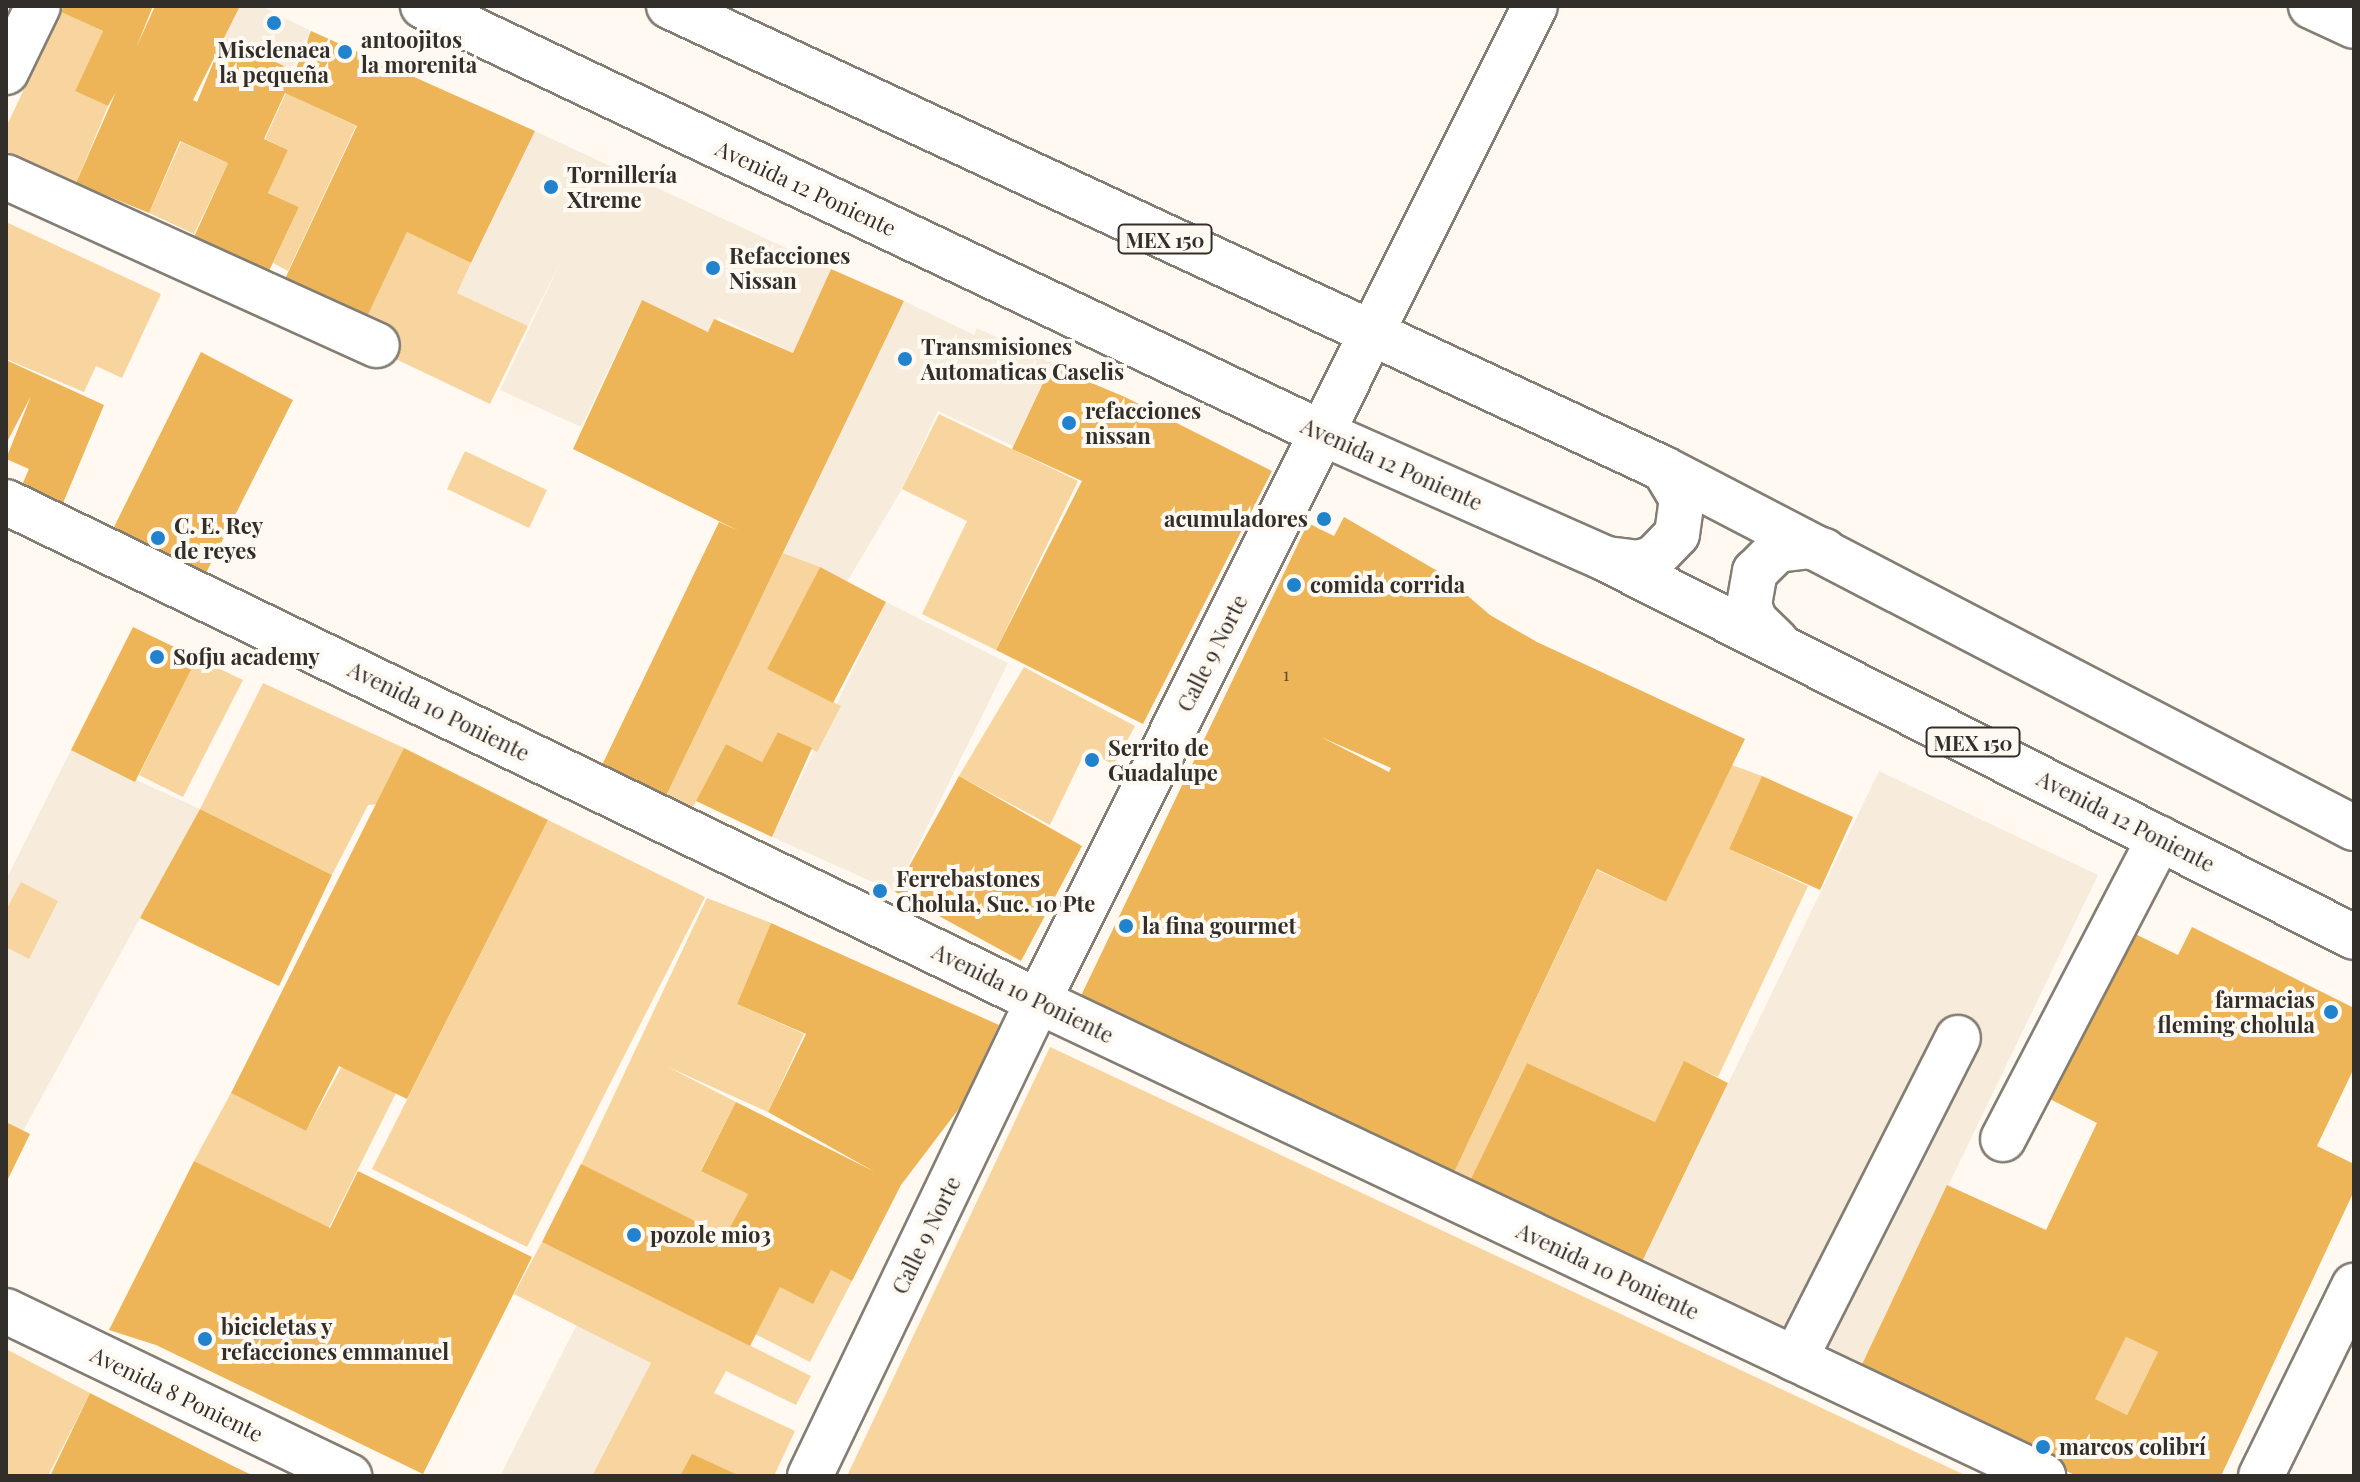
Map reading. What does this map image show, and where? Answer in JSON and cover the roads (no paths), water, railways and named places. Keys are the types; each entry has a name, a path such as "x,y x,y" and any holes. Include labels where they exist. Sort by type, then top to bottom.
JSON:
{"street":[{"path":"6,72 38,6"},
{"name":"Avenida 12 Poniente","path":"423,6 1322,433 1604,558 1780,644 2354,937"},
{"name":"MEX 150","path":"669,6 1373,337 1664,469 2354,828"},
{"name":"Calle 9 Norte","path":"810,1476 1038,1001 1373,337 1535,6"},
{"path":"2311,6 2354,26"},
{"path":"6,177 377,345"},
{"path":"1604,558 1620,563 1654,558 1677,534 1682,499 1664,469"},
{"name":"Avenida 10 Poniente","path":"6,502 1038,1001 2043,1476"},
{"path":"1780,644 1766,635 1749,605 1755,572 1777,550 1809,546 1824,551"},
{"path":"2003,1139 2160,838"},
{"path":"1795,1359 1958,1038"},
{"path":"2261,1476 2354,1286"},
{"name":"Avenida 8 Poniente","path":"6,1311 349,1476"}],"place":[{"name":"Misclenaea la pequeña","path":"274,23"},
{"name":"antoojitos la morenita","path":"345,52"},
{"name":"Tornillería Xtreme","path":"551,187"},
{"name":"Refacciones Nissan","path":"713,268"},
{"name":"Transmisiones Automaticas Caselis","path":"905,359"},
{"name":"refacciones nissan","path":"1069,423"},
{"name":"acumuladores","path":"1324,519"},
{"name":"C. E. Rey de reyes","path":"158,538"},
{"name":"comida corrida","path":"1294,585"},
{"name":"Sofju academy","path":"157,657"},
{"name":"Serrito de Guadalupe","path":"1092,760"},
{"name":"Ferrebastones Cholula, Suc. 10 Pte","path":"880,891"},
{"name":"la fina gourmet","path":"1126,926"},
{"name":"farmacias fleming cholula","path":"2331,1012"},
{"name":"pozole mio3","path":"634,1235"},
{"name":"bicicletas y refacciones emmanuel","path":"205,1339"},
{"name":"marcos colibrí","path":"2043,1447"}]}
